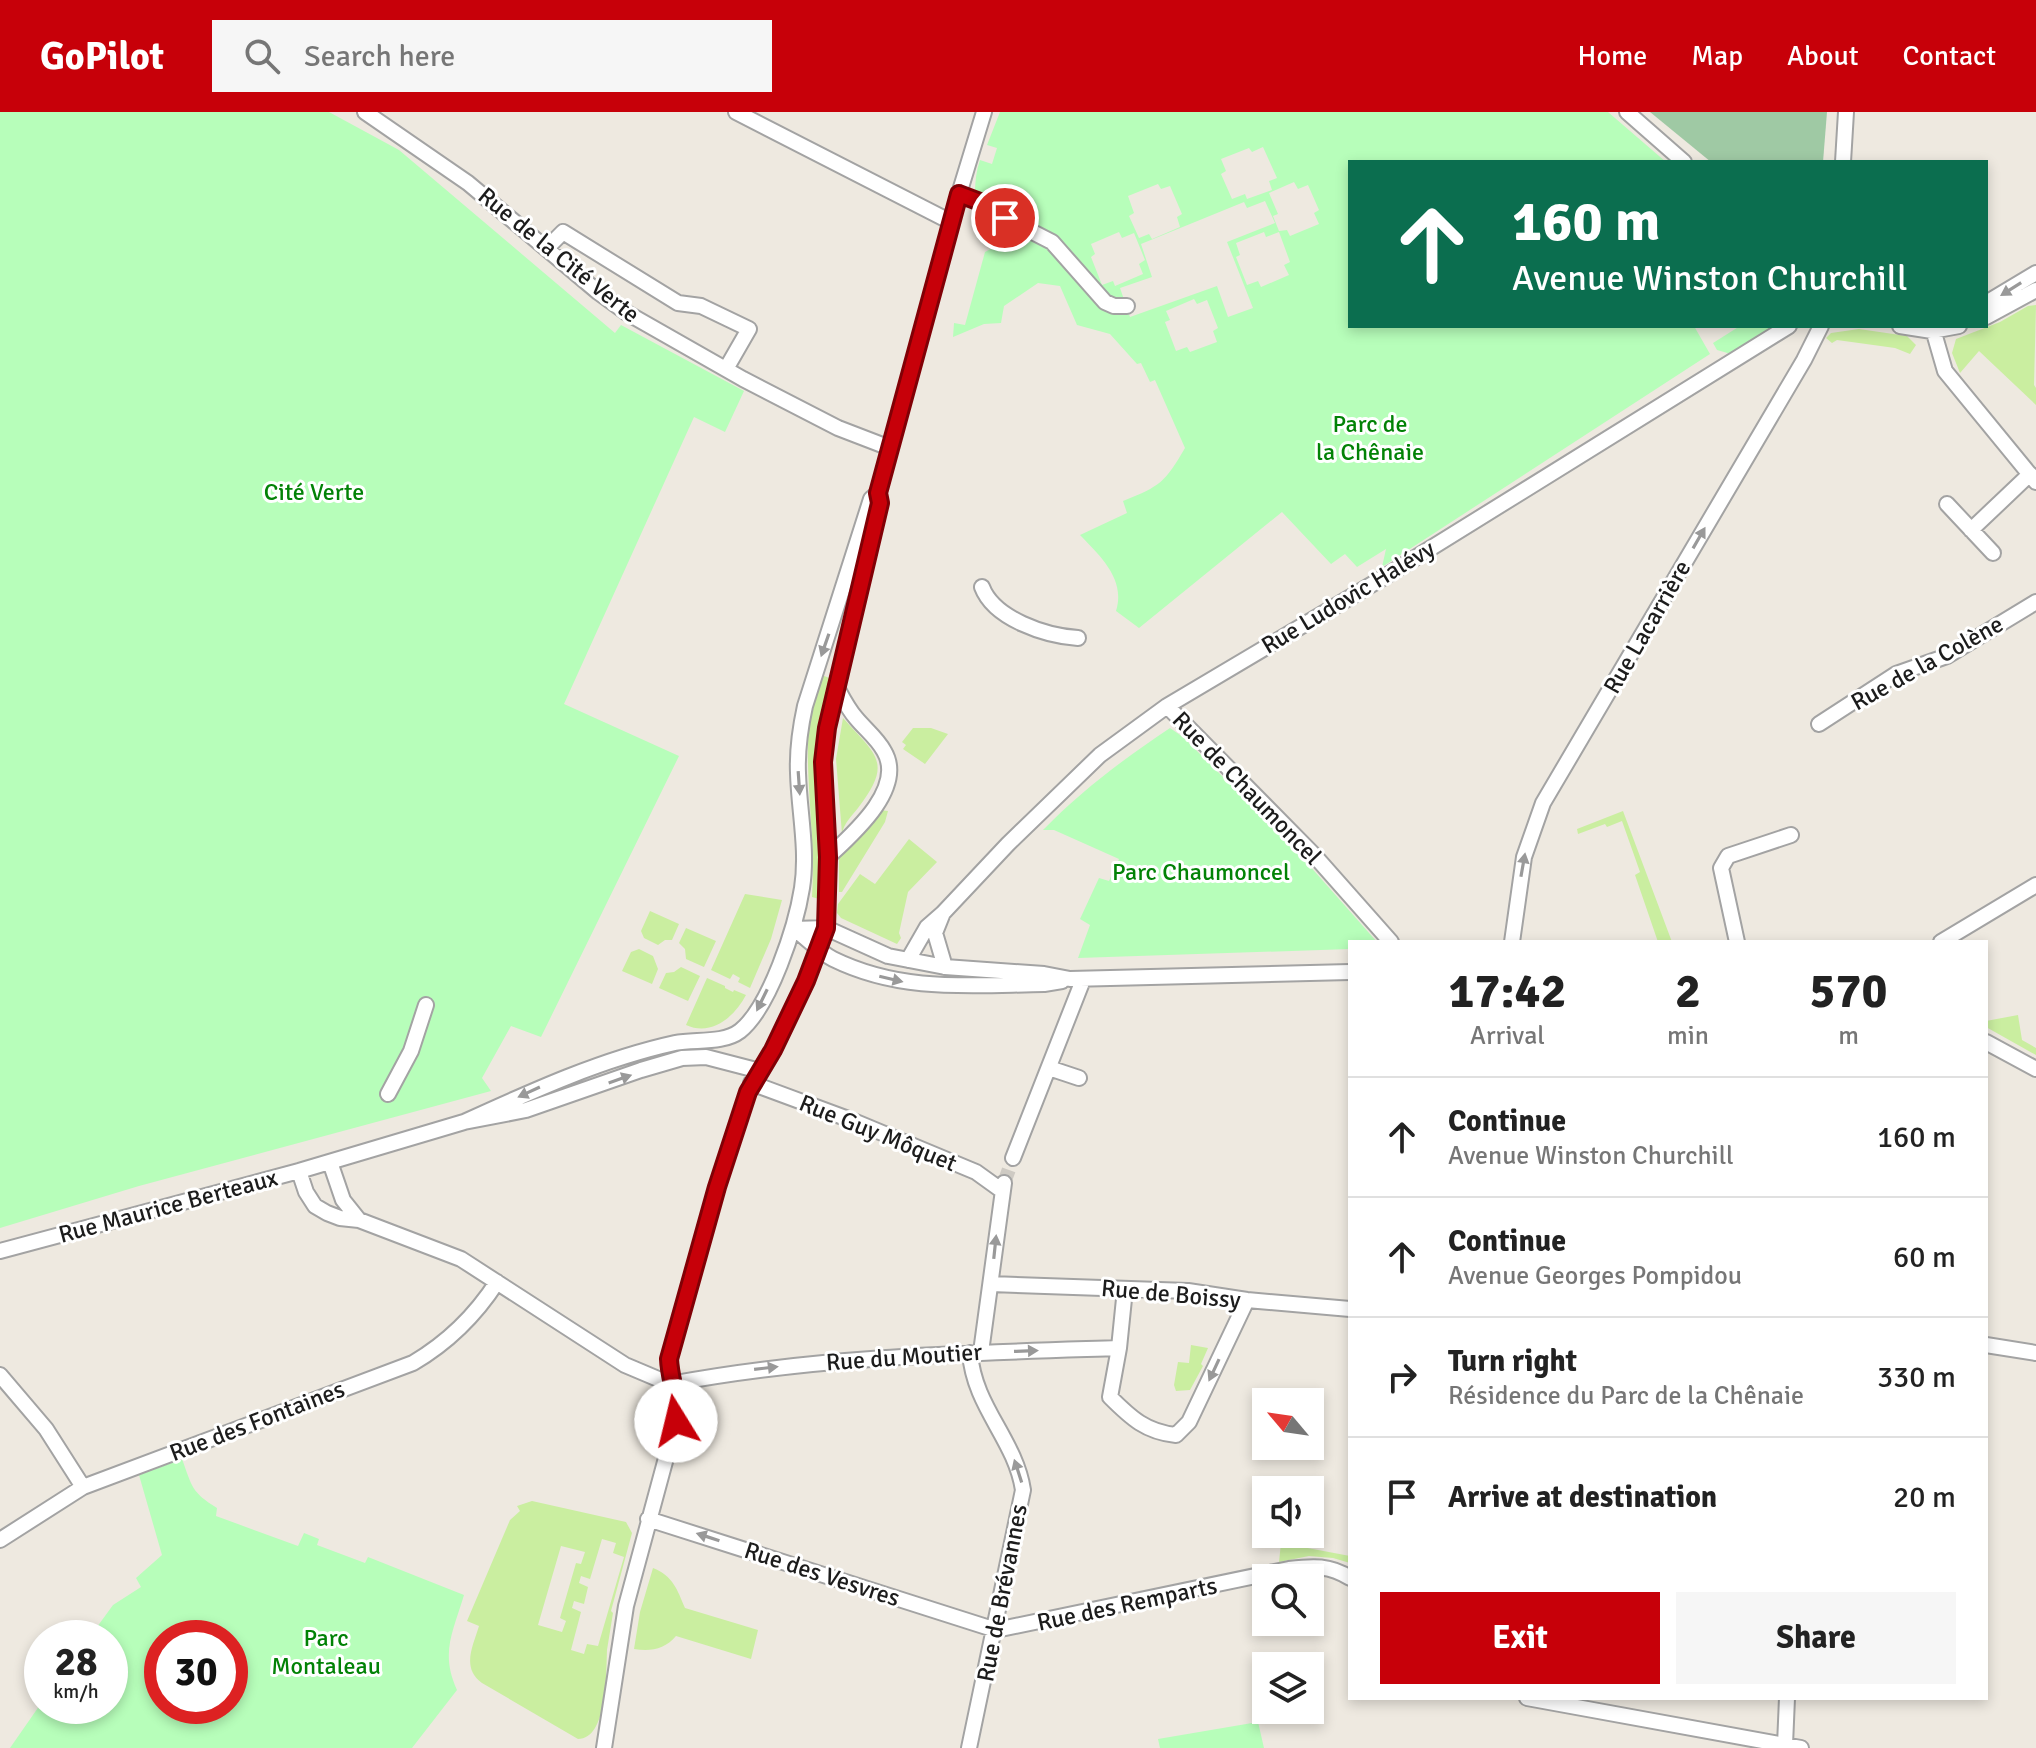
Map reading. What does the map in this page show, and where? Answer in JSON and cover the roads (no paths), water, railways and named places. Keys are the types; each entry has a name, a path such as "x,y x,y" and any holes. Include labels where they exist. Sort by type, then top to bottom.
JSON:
{"street":[{"name":"Rue de la Cité Verte","path":"365,112 462,178 627,313 838,428 890,448"},
{"path":"736,112 951,222"},
{"path":"604,1748 626,1606 676,1421 676,1392 670,1384 669,1359 717,1187 756,1077 773,1050 820,949 826,928 828,857 823,762 836,686 880,503 878,493 984,112"},
{"path":"1627,112 1682,160"},
{"path":"1843,160 1846,112"},
{"path":"959,194 974,198 1018,225 1043,236 1059,250 1095,294 1114,306 1127,306"},
{"path":"547,248 563,232 678,303 701,306 749,329 726,369"},
{"path":"1988,302 2036,273"},
{"path":"1988,316 2036,290"},
{"name":"Rue Ludovic Halévy","path":"908,960 927,927 1008,844 1100,755 1167,706 1386,576 1786,328"},
{"name":"Rue Lacarrière","path":"1512,940 1524,857 1543,803 1820,328"},
{"path":"1932,329 1945,371 2033,478 1971,530"},
{"path":"299,1171 464,1122 543,1086 610,1063 681,1042 730,1037 753,1020 794,929 804,863 798,740 808,693 871,499 878,493"},
{"path":"1947,504 1993,553"},
{"path":"982,587 987,599 1019,622 1055,637 1078,638"},
{"name":"Rue de la Colène","path":"1819,724 1896,674 1947,656 2036,602"},
{"path":"828,857 850,837 886,792 890,773 883,749 854,716 836,686"},
{"name":"Rue de Chaumoncel","path":"1167,706 1314,855 1389,940"},
{"path":"1737,940 1721,868 1723,861 1728,856 1791,835"},
{"path":"1944,940 2036,885"},
{"path":"943,913 935,933 945,967"},
{"path":"794,929 826,928 888,956 945,967 1077,979"},
{"path":"794,929 831,958 873,974 924,986 1348,972"},
{"path":"1013,1158 1049,1068 1077,979"},
{"path":"388,1094 411,1051 426,1005"},
{"path":"1988,1043 2036,1069"},
{"name":"Rue Guy Môquet","path":"464,1122 526,1110 684,1058 706,1057 1003,1186"},
{"path":"1049,1068 1079,1078"},
{"path":"330,1162 343,1200 359,1220"},
{"name":"Rue Maurice Berteaux","path":"0,1251 299,1171 315,1206 340,1218 359,1220 461,1259 625,1365 670,1384"},
{"name":"Rue de Brévannes","path":"969,1748 1023,1490 1020,1470 976,1390 975,1352 991,1284 1003,1186"},
{"name":"Rue des Fontaines","path":"0,1540 83,1487 413,1363 437,1349 478,1310 497,1282"},
{"name":"Rue de Boissy","path":"991,1284 1188,1291 1247,1300 1348,1309"},
{"path":"1125,1289 1110,1397 1131,1418 1157,1433 1176,1435 1189,1422 1247,1300"},
{"path":"1988,1345 2036,1353"},
{"name":"Rue du Moutier","path":"670,1384 763,1368 853,1359 1119,1348"},
{"path":"0,1375 46,1429 83,1487"},
{"name":"Rue des Vesvres","path":"648,1519 996,1630"},
{"name":"Rue des Remparts","path":"996,1630 1289,1569 1316,1566 1336,1569 1348,1577"},
{"path":"1536,1700 1725,1741 1801,1748"},
{"path":"1785,1745 1787,1700"}],"tunnel":[{"path":"1004,1183 1013,1158"}],"park label":[{"name":"Parc de la Chênaie","path":"1370,438"},
{"name":"Cité Verte","path":"314,492"},
{"name":"Parc Chaumoncel","path":"1201,872"},
{"name":"Parc Montaleau","path":"326,1652"}]}
